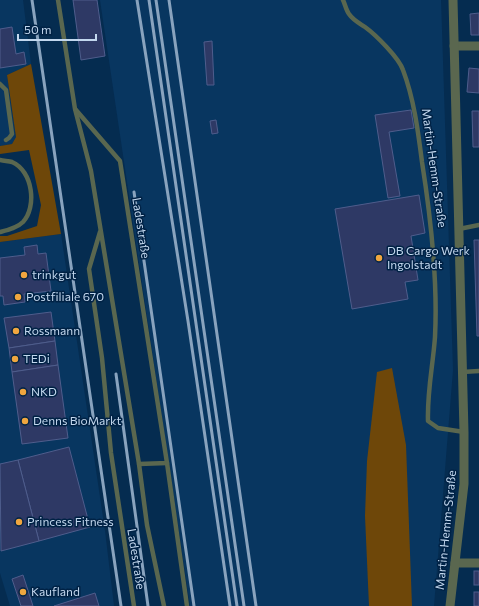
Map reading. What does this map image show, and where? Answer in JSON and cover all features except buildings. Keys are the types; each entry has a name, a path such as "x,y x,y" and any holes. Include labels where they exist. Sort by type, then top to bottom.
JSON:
{"street":[{"name":"Martin-Hemm-Straße","path":"450,606 464,484 453,0"},
{"path":"454,46 479,46"},
{"path":"455,562 479,563"}],"lane":[{"path":"58,0 75,109"},
{"name":"Martin-Hemm-Straße","path":"343,0 349,14 358,23 366,27 390,51 403,68 416,116 426,186 435,274 435,336 427,401 428,421 438,428 464,432"},
{"path":"0,84 6,90 12,134 6,140"},
{"name":"Ladestraße","path":"75,109 90,171 140,464 147,525 164,606"},
{"name":"Ladestraße","path":"75,109 120,161 167,463 187,606"},
{"path":"0,160 13,162 22,169 27,177 31,191 31,202 28,216 21,224 0,232"},
{"path":"459,229 479,225"},
{"name":"Ladestraße","path":"100,231 89,269 102,358 111,453 134,606"},
{"path":"462,372 479,371"},
{"path":"140,464 167,463"}],"shaded area":[{"path":"0,0 23,0 31,64 7,75 16,137 12,144 0,146"},
{"path":"100,0 441,0 453,370 434,606 190,606"},
{"path":"31,64 61,234 0,242 0,236 7,236 37,226 41,205 29,150 0,154 0,146 12,144 16,137 7,75"},
{"path":"61,234 105,531 114,606 10,606 0,573 0,242"},
{"path":"392,368 406,445 412,606 369,606 365,516 367,461 377,372"}],"railway":[{"path":"32,0 121,606"},
{"path":"137,0 188,321 230,606"},
{"path":"149,0 237,606"},
{"path":"156,0 244,606"},
{"path":"169,0 256,606"},
{"path":"134,192 194,606"},
{"path":"116,374 148,606"}],"place":[{"name":"DB Cargo Werk Ingolstadt","path":"379,258"},
{"name":"trinkgut","path":"24,275"},
{"name":"Postfiliale 670","path":"18,297"},
{"name":"Rossmann","path":"16,331"},
{"name":"TEDi","path":"15,359"},
{"name":"NKD","path":"23,392"},
{"name":"Denns BioMarkt","path":"25,421"},
{"name":"Princess Fitness","path":"19,522"},
{"name":"Kaufland","path":"23,592"}]}
